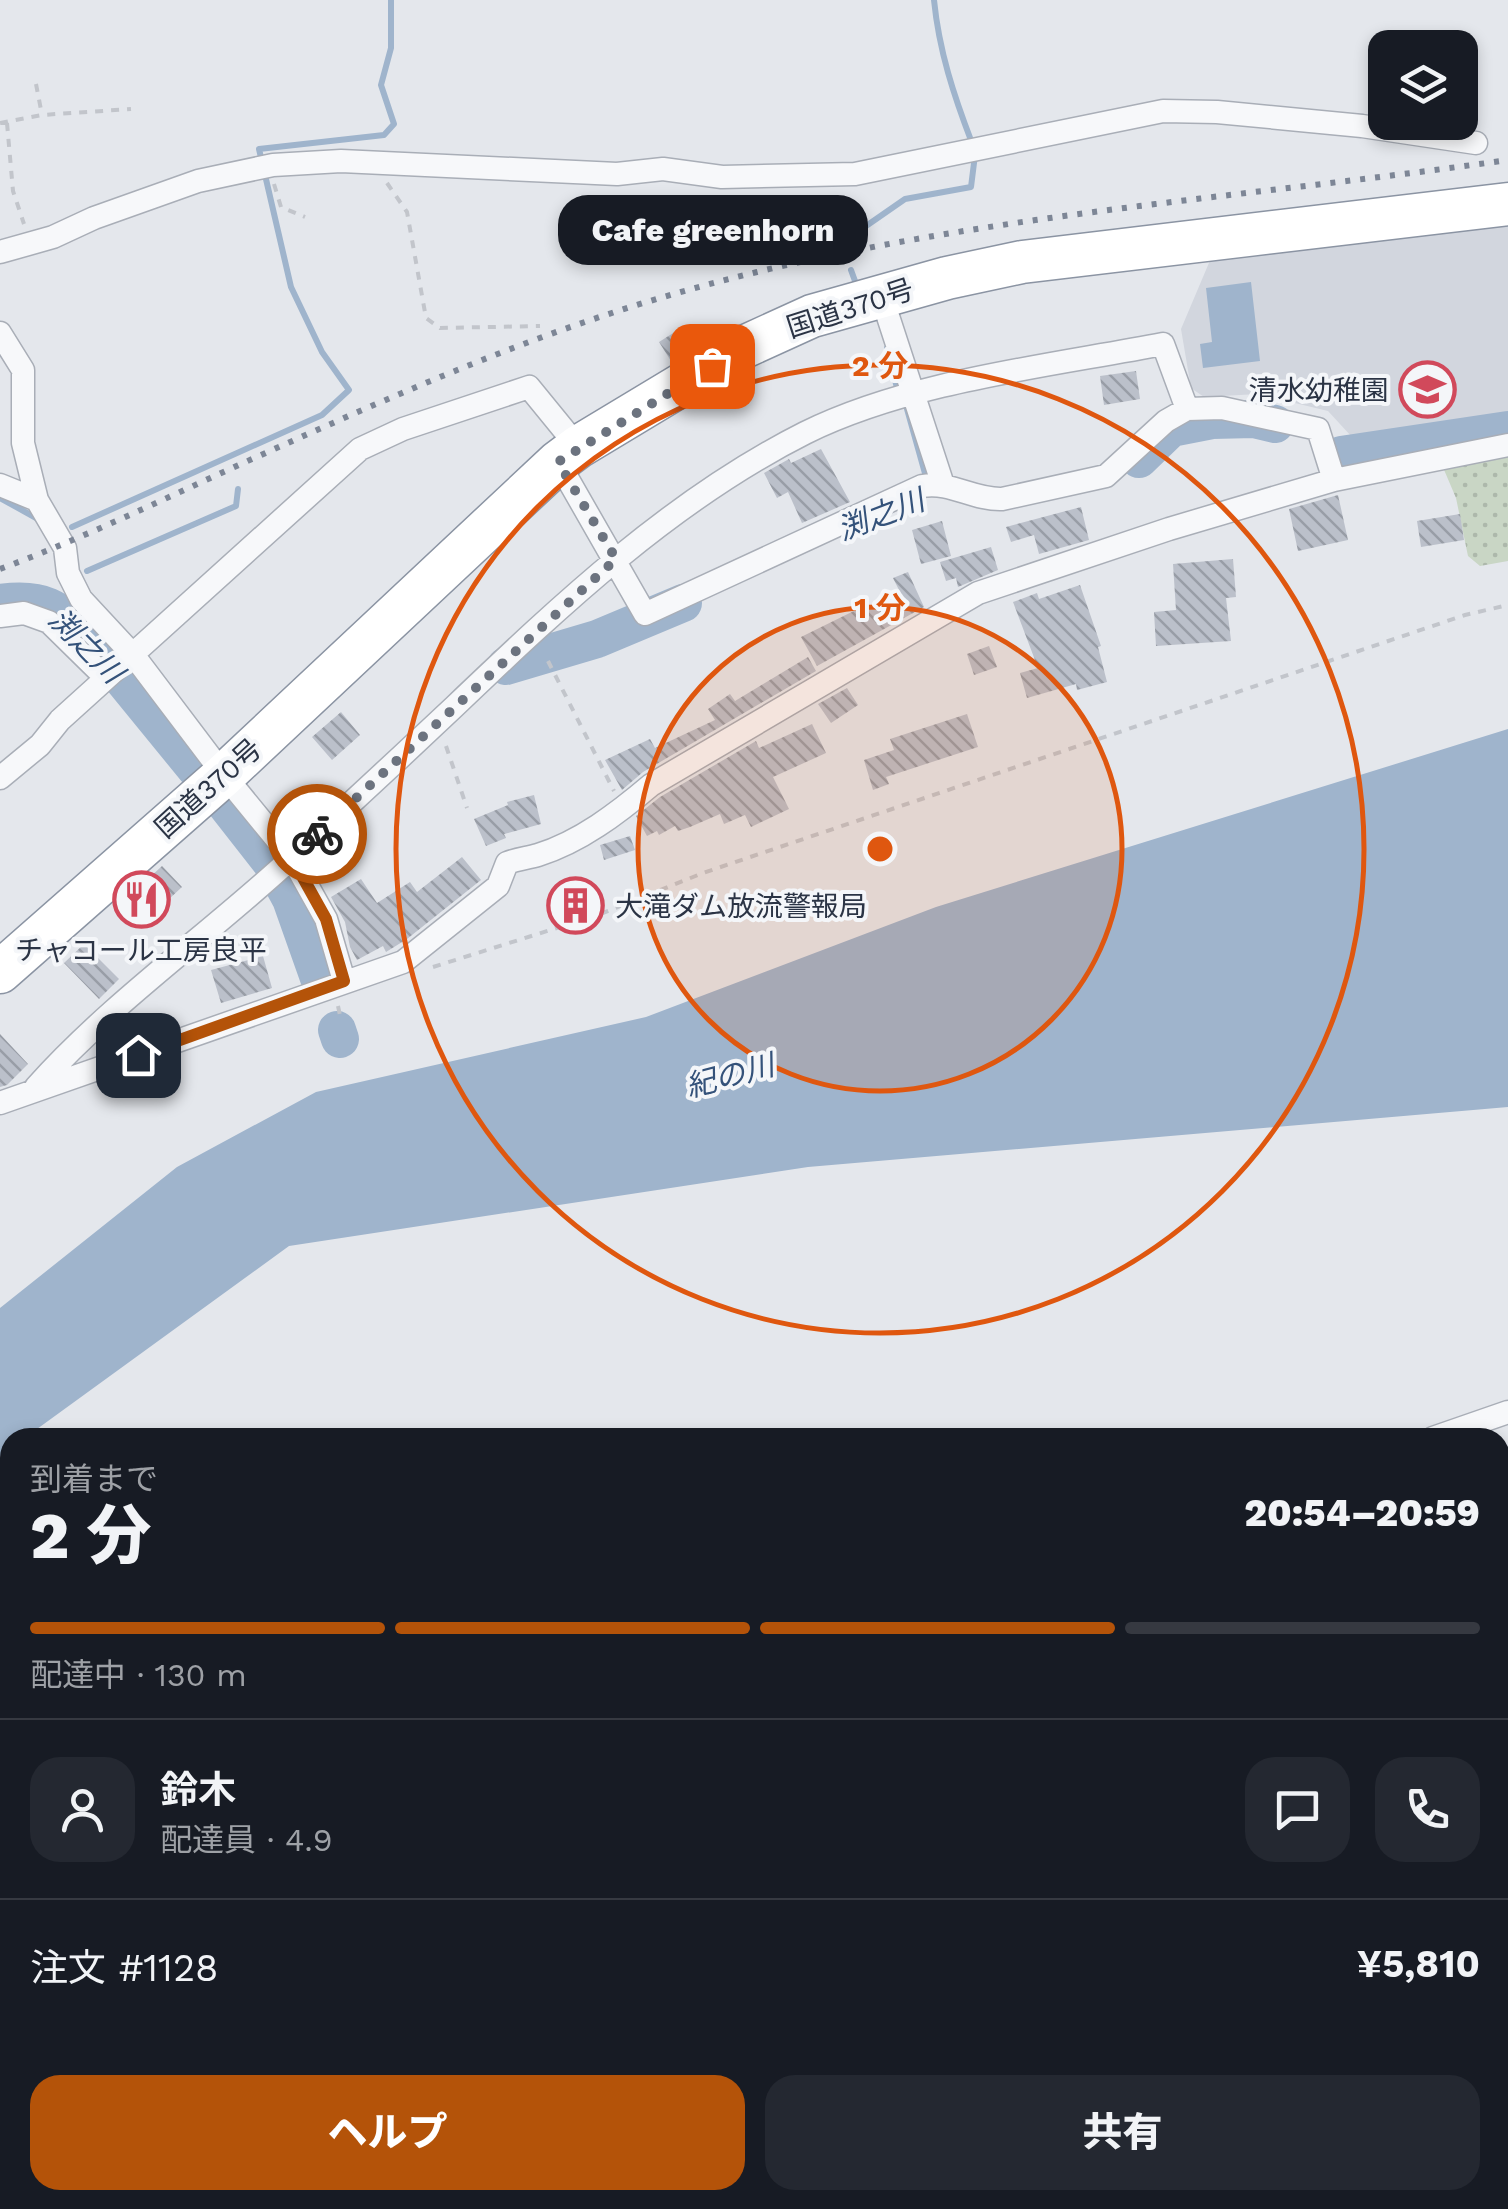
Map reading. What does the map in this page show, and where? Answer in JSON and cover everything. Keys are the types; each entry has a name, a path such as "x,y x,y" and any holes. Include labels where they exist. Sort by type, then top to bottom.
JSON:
{"highway":[{"name":"国道370号","path":"0,972 224,775 568,455 744,347 812,316 1022,262 1508,204"}],"street":[{"path":"11,250 198,181 273,165 377,162 617,174 663,169 722,177 855,174 1163,111 1217,112 1362,126 1476,143"},
{"path":"882,296 942,482"},
{"path":"0,334 22,370 24,443 38,500 65,548 68,574 118,668"},
{"path":"33,1091 69,1050 281,868 616,559 708,490 807,432 912,394 1164,344 1186,409"},
{"path":"0,778 40,745 60,720 212,580 360,449 403,429 528,387 568,455 645,614 922,486 942,482 988,499 1002,499 1106,476 1166,421 1186,409 1222,408 1318,429 1334,480"},
{"path":"0,1103 403,962 498,886 508,862 566,843 652,785 978,593 1169,529 1334,480 1508,446"},
{"path":"0,485 38,500"},
{"path":"0,616 24,613 49,622 118,668 224,775 281,868 326,919 344,981"},
{"path":"0,757 40,745"},
{"path":"1469,1428 1508,1412"}],"path":[{"path":"36,84 42,115"},
{"path":"0,123 42,115 131,109"},
{"path":"8,123 13,191 26,231 11,250"},
{"path":"377,162 393,195 407,212 426,318 440,328 540,326"},
{"path":"272,175 281,206 305,217"},
{"path":"420,972 598,915 703,873 1465,615 1508,605"},
{"path":"548,661 623,808"},
{"path":"438,722 466,808"},
{"path":"338,1006 341,1020"}],"shaded area":[{"path":"1508,204 1508,414 1402,434 1351,436 1328,411 1258,394 1204,397 1191,388 1181,329 1214,251"}],"green space":[{"path":"1508,452 1508,561 1480,566 1468,556 1456,498 1442,465"}],"water":[{"path":"1251,282 1260,361 1203,368 1200,344 1212,342 1206,288"},
{"name":"紀の川","path":"1508,729 1508,1107 808,1167 289,1246 38,1428 0,1428 0,1308 177,1167 316,1092 646,1017 936,907"}],"building":[{"path":"688,329 697,345 671,361 659,342 678,330 681,334"},
{"path":"1136,371 1140,399 1104,405 1100,376"},
{"path":"821,449 850,502 802,523 788,492 777,498 764,473 789,459 791,463"},
{"path":"1338,495 1348,540 1298,551 1289,509"},
{"path":"1081,507 1089,540 1039,554 1034,535 1011,542 1006,527"},
{"path":"1460,514 1464,540 1421,547 1417,521"},
{"path":"942,521 951,556 921,564 912,530"},
{"path":"991,547 998,570 958,587 956,578 946,581 940,562"},
{"path":"1233,559 1236,597 1226,598 1231,641 1156,646 1154,612 1176,610 1173,564"},
{"path":"908,572 924,607 817,666 801,637 866,605 868,609 901,594 893,578"},
{"path":"1080,585 1101,646 1098,647 1107,682 1077,690 1076,684 1027,698 1020,673 1038,668 1013,602 1037,593 1039,599"},
{"path":"989,646 997,667 974,675 967,654"},
{"path":"808,657 816,671 643,772 622,790 605,760 650,739 655,748 715,720 708,709 730,694 735,701"},
{"path":"847,688 858,705 831,723 818,704"},
{"path":"341,712 360,735 332,760 312,737"},
{"path":"967,714 978,747 886,777 889,784 873,790 864,760 894,750 890,739"},
{"path":"812,724 826,753 773,777 789,809 751,827 745,815 724,824 720,814 678,831 675,826 659,835 657,831 647,836 636,816 660,797 756,741 759,748"},
{"path":"534,795 541,824 504,834 506,838 486,846 474,819 508,805 507,802"},
{"path":"630,836 635,850 604,860 600,845"},
{"path":"462,857 481,880 407,939 386,952 383,946 357,960 345,922 331,897 361,879 377,903 410,882 417,892"},
{"path":"162,866 182,887 168,900 148,879"},
{"path":"84,944 119,979 99,999 64,963"},
{"path":"263,956 272,988 221,1003 211,970"},
{"path":"0,1034 28,1064 0,1087"}],"waterway":[{"path":"72,527 322,415 349,390 322,352 291,287 259,149 384,135 394,124 381,85 391,48 391,0"},
{"path":"934,0 948,73 972,143"},
{"path":"856,233 905,199 971,187 975,155"},
{"path":"851,270 855,281"},
{"path":"887,348 897,388"},
{"path":"907,409 926,477"},
{"name":"渕之川","path":"1139,459 1171,428 1212,420 1254,419 1275,424"},
{"name":"渕之川","path":"1341,455 1508,430"},
{"path":"87,571 236,506 238,489"},
{"path":"0,498 38,519"},
{"name":"渕之川","path":"0,603 39,604 68,619 89,638 196,769"},
{"name":"渕之川","path":"506,666 597,639 683,603"},
{"path":"224,802 271,862 291,899 319,978"},
{"path":"337,1030 340,1039"}],"railway":[{"path":"0,569 453,372 650,301 861,249 968,230 1508,160"}],"way so far":[{"path":"317,834 616,559 558,462 712,366"}],"place":[{"name":"Cafe greenhorn","path":"712,366"},
{"name":"清水幼稚園","path":"1428,390"},
{"name":"チャコール工房良平","path":"141,899"},
{"name":"大滝ダム放流警報局","path":"576,906"}],"route":[{"path":"138,1055 344,981 326,919 292,858 317,834"}]}
